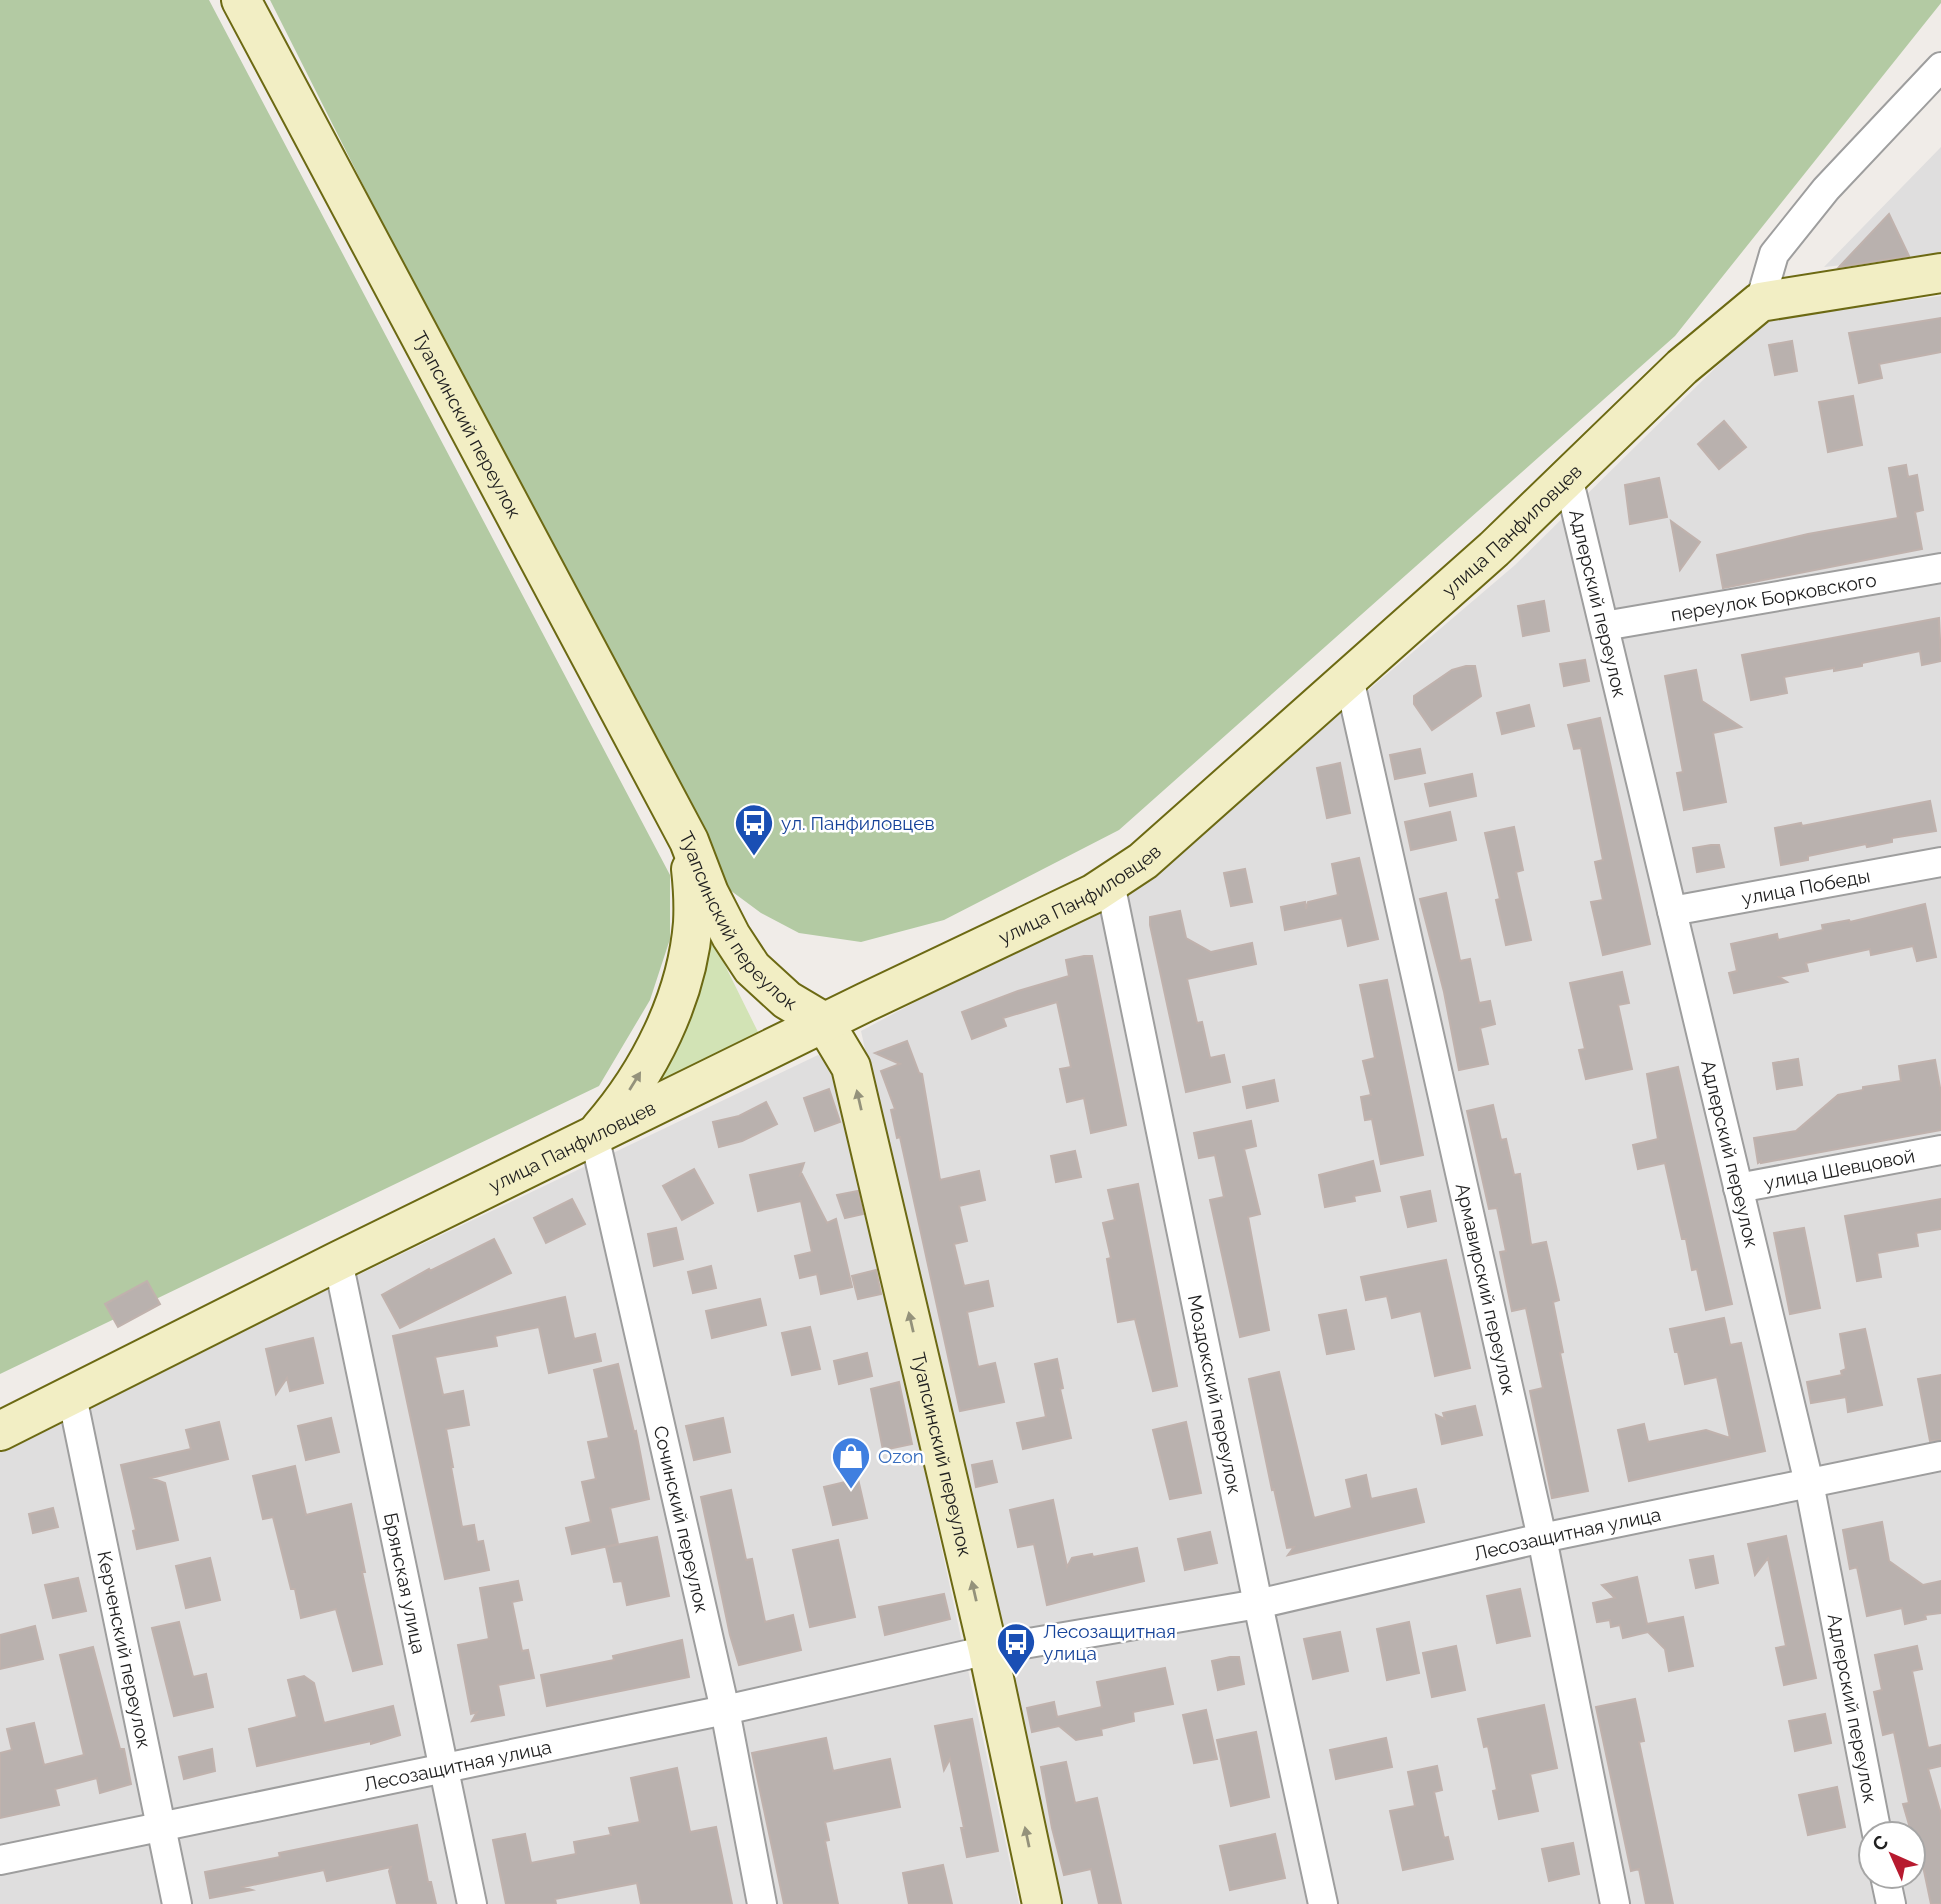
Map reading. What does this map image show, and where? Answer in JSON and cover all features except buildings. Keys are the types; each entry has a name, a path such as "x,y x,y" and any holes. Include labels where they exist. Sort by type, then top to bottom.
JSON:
{"street":[{"name":"Туапсинский переулок","path":"241,0 689,841 709,893 731,936 752,968 786,1000 824,1022 851,1066 988,1650 1042,1904"},
{"path":"1941,67 1826,189 1774,254 1760,302 1941,273"},
{"name":"улица Панфиловцев","path":"0,1431 824,1022 1093,894 1143,861 1494,549 1682,367 1760,302"},
{"name":"Адлерский переулок","path":"1568,477 1809,1483 1874,1820"},
{"name":"переулок Борковского","path":"1604,626 1941,568"},
{"name":"Армавирский переулок","path":"1349,678 1542,1538 1615,1904"},
{"path":"594,1136 613,1114 656,1047 674,1004 693,926 694,902 689,841"},
{"name":"улица Победы","path":"1672,911 1941,862"},
{"name":"Моздокский переулок","path":"1110,883 1258,1604 1323,1904"},
{"name":"Сочинский переулок","path":"594,1136 725,1710 762,1904"},
{"name":"улица Шевцовой","path":"1738,1188 1941,1150"},
{"name":"Брянская улица","path":"338,1261 472,1904"},
{"name":"Керченский переулок","path":"72,1396 177,1904"},
{"name":"Лесозащитная улица","path":"0,1860 725,1710 988,1650 1258,1604 1542,1538 1941,1456"}],"shaded area":[{"path":"1941,147 1941,255 1824,267"},
{"path":"1941,296 1941,1904 1053,1904 861,1031 1148,878 1515,565 1765,319"},
{"path":"818,1055 837,1068 1019,1904 0,1904 0,1446"}],"green space":[{"path":"0,0 209,0 670,875 670,939 650,1000 599,1086 0,1374"},
{"path":"270,0 1941,0 1941,3 1675,336 1119,830 944,920 861,942 799,933 761,913 711,876"},
{"path":"710,935 759,1034 650,1089 675,1048 695,1004 704,974"}],"place":[{"name":"ул. Панфиловцев","path":"754,857"},
{"name":"Ozon","path":"851,1490"},
{"name":"Лесозащитная улица","path":"1016,1676"}]}
